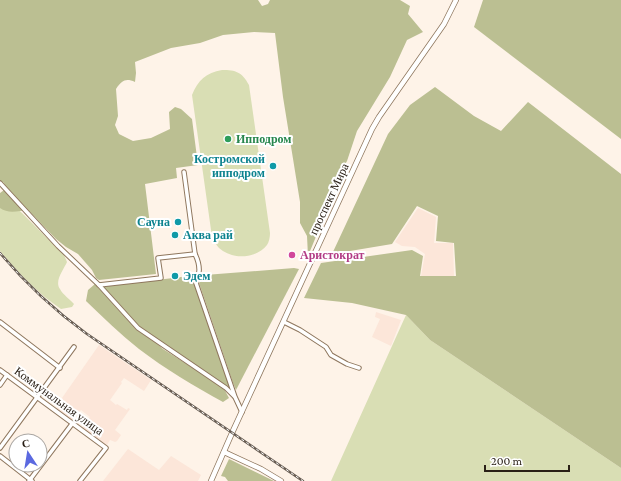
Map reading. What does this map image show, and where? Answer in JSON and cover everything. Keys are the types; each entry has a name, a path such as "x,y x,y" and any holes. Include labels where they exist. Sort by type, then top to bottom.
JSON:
{"main road":[{"name":"проспект Мира","path":"211,481 379,118 444,24 456,0"},
{"path":"224,452 281,481"}],"street":[{"path":"184,172 195,254 198,261 200,275 196,283 235,396 242,412"},
{"path":"0,183 58,246 99,285 138,328 226,388 235,396"},
{"path":"99,285 161,278 158,258 195,254"},
{"path":"284,322 300,330 326,347 336,358 359,368"},
{"path":"0,323 60,368"},
{"path":"0,448 74,347"},
{"name":"Коммунальная улица","path":"0,370 106,448 80,481"},
{"path":"0,385 7,375"},
{"path":"0,456 30,480 72,424"}],"shaded area":[{"path":"418,208 436,217 434,243 453,243 454,276 421,276 425,254 415,247 402,246 395,242"},
{"path":"376,312 401,320 391,346 372,337 380,319 375,317"},
{"path":"99,345 151,380 144,391 124,378 121,382 122,383 110,400 116,405 117,404 127,410 128,408 130,409 115,430 121,435 117,441 115,442 110,440 107,445 94,438 82,428 90,417 81,410 71,421 56,410 63,399 62,398"},
{"path":"128,449 159,470 171,456 201,475 198,481 103,481"}],"green space":[{"path":"0,0 258,0 262,6 268,4 270,0 400,0 410,6 408,14 423,32 407,40 390,77 357,131 347,161 325,202 322,222 308,256 307,236 300,223 300,202 283,97 275,33 254,32 223,35 200,43 171,48 135,62 135,82 129,80 124,81 116,89 118,116 115,125 119,134 133,141 151,138 170,129 169,112 175,107 181,109 192,119 198,165 176,168 177,178 145,184 156,274 99,280 78,254 56,239 28,210 10,212 0,208 0,193 7,188 3,182 0,186"},
{"path":"483,0 621,0 621,139 474,27"},
{"name":"Ипподром","path":"222,70 235,71 244,77 249,85 270,233 268,244 262,250 257,253 244,256 230,255 224,252 218,247 212,237 192,95 197,85 203,78 211,73"},
{"path":"435,87 474,116 501,131 528,102 621,174 621,468 430,340 406,315 352,303 304,298 321,263 412,250 423,256 420,276 456,276 454,243 436,241 438,216 417,206 392,244 332,254 388,134 410,105"},
{"path":"0,193 64,255 67,262 59,279 58,286 74,304 72,307 61,309 52,303 14,267 0,251"},
{"path":"294,268 299,269 236,390 199,283 205,275"},
{"path":"189,276 195,283 232,390 138,327 101,287"},
{"path":"95,284 137,330 156,342 163,349 223,387 229,398 223,402 212,396 169,370 132,343 86,301 88,290"},
{"path":"406,315 430,340 621,468 621,481 331,481"},
{"path":"229,459 274,481 228,481 225,477 221,476"}],"railway":[{"path":"0,253 30,286 75,325 303,481"}],"place":[{"name":"Ипподром","path":"228,139"},
{"name":"Костромской ипподром","path":"273,166"},
{"name":"Сауна","path":"178,222"},
{"name":"Аква рай","path":"175,235"},
{"name":"Аристократ","path":"292,255"},
{"name":"Эдем","path":"175,276"}]}
